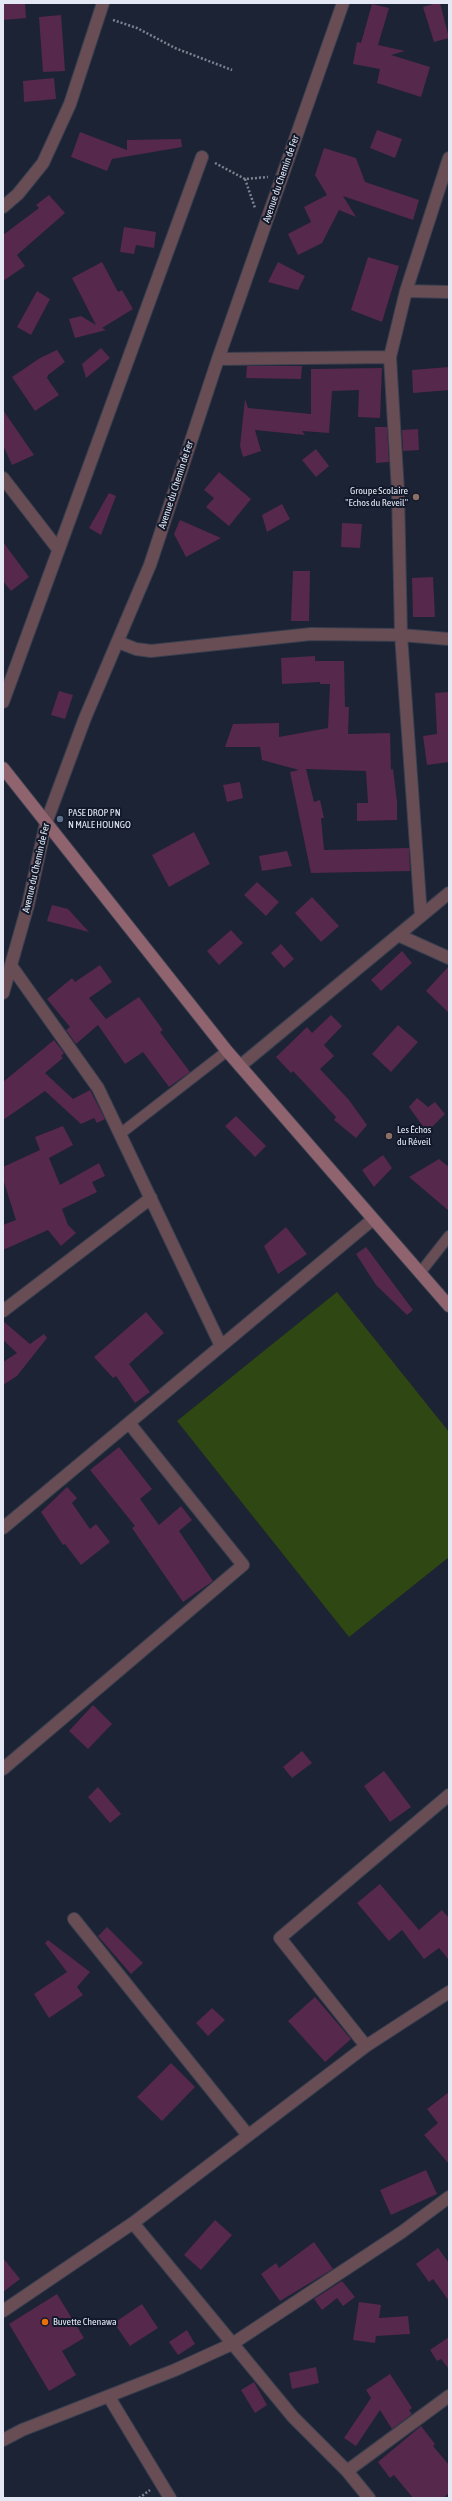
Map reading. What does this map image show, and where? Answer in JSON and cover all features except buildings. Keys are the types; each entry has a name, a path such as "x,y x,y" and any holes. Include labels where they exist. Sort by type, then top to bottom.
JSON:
{"street":[{"path":"3,207 18,194 43,163 70,104 103,3"},
{"name":"Avenue du Chemin de Fer","path":"3,993 12,967 46,823 86,718 150,565 218,359 342,3"},
{"path":"3,702 202,157"},
{"path":"421,916 401,635 398,492 390,357 406,291 449,158"},
{"path":"406,291 449,292"},
{"path":"218,359 390,357"},
{"path":"3,478 58,549"},
{"path":"118,642 136,649 151,651 311,634 401,635 449,639"},
{"path":"3,768 240,1066 372,1220 449,1306"},
{"path":"240,1066 449,893"},
{"path":"398,935 449,958"},
{"path":"12,967 98,1088 221,1346"},
{"path":"3,1311 150,1198"},
{"path":"3,1528 372,1220"},
{"path":"3,1769 243,1565 129,1423"},
{"path":"366,2046 280,1938 449,1795"},
{"path":"74,1919 247,2134"},
{"path":"3,2311 133,2223 247,2134 366,2046 449,1992"},
{"path":"3,2440 22,2430 109,2397 232,2344 402,2232 449,2197"},
{"path":"133,2223 293,2418 347,2471 369,2498"},
{"path":"347,2471 449,2396"},
{"path":"109,2397 170,2498"}],"lane":[{"path":"120,1134 228,1051"},
{"path":"420,1273 449,1236"}],"path":[{"path":"98,17 124,23 163,44 232,70"},
{"path":"202,157 245,179 282,176"}],"green space":[{"path":"337,1292 449,1432 449,1557 349,1637 177,1421"}],"place":[{"name":"Groupe Scolaire \"Echos du Reveil\"","path":"416,497"},
{"name":"PASE DROP PN N MALE HOUNGO","path":"60,819"},
{"name":"Les Échos du Réveil","path":"389,1136"},
{"name":"Buvette Chenawa","path":"45,2322"}]}
